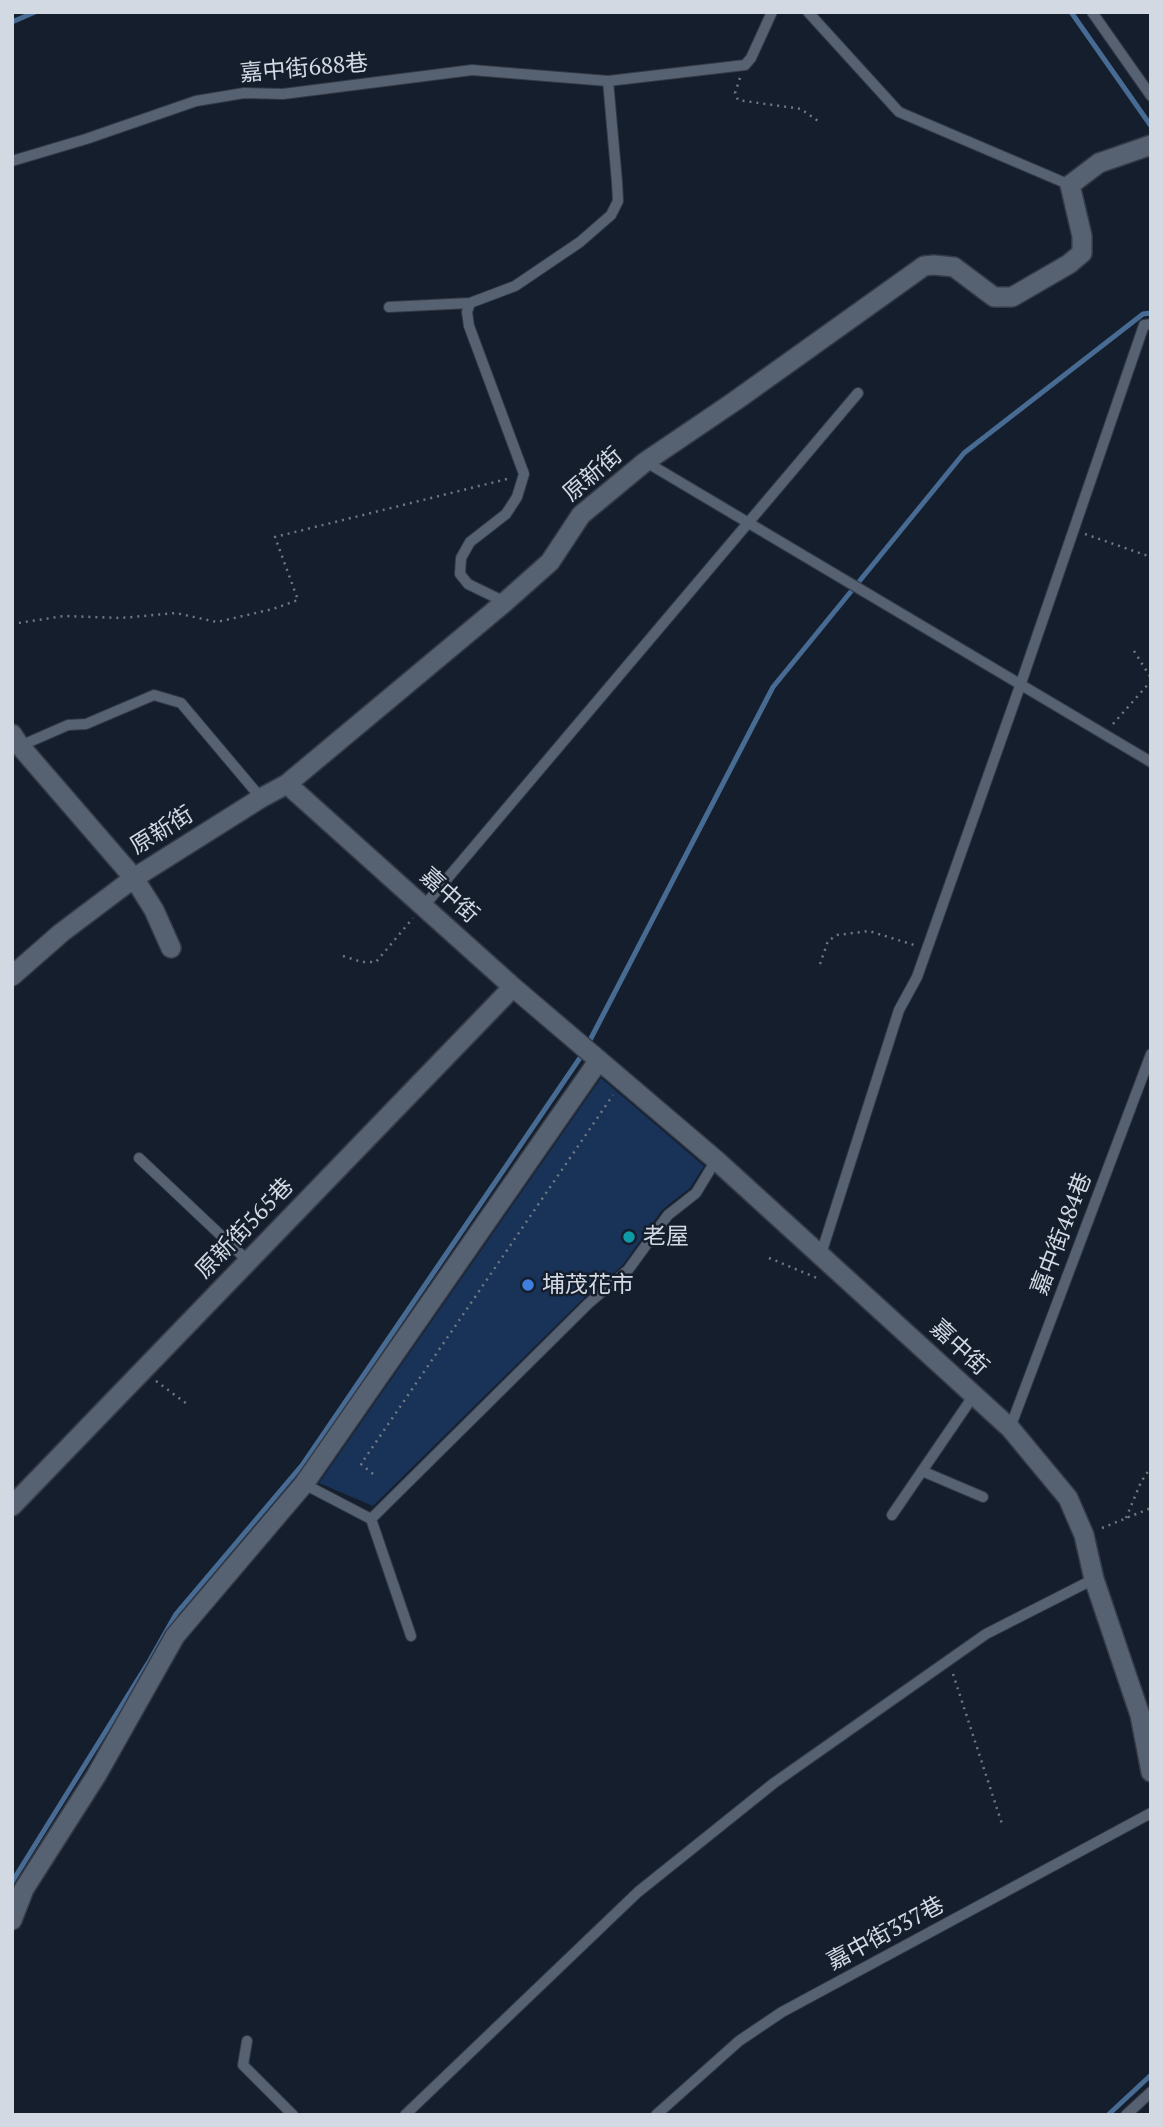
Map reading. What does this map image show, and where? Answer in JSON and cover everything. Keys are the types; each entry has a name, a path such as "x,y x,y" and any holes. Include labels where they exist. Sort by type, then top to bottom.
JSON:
{"street":[{"path":"1070,185 1098,163 1146,150"},
{"name":"原新街","path":"12,976 61,933 134,878 261,797 287,784 550,562 581,515 645,462 924,266 954,267 994,297 1000,298 1012,297 1069,264 1082,253 1082,236 1070,185"},
{"path":"16,740 134,878 154,910 171,948"},
{"name":"嘉中街","path":"287,784 513,987 716,1160 1010,1428 1068,1499 1084,1535 1094,1579 1140,1715 1151,1772"},
{"name":"原新街565巷","path":"12,1506 513,987"},
{"path":"12,1920 24,1889 96,1776 175,1636 304,1484 590,1052"}],"lane":[{"path":"745,65 751,58 772,12"},
{"path":"808,12 899,111 1070,185"},
{"path":"1092,12 1151,96"},
{"name":"嘉中街688巷","path":"12,161 197,101 244,93 283,94 472,70 608,81 745,65"},
{"path":"388,307 470,303 515,286 580,242 611,215 618,201 608,81"},
{"path":"470,303 467,312 469,326 524,474 517,497 506,514 470,542 461,558 460,574 468,584 505,602"},
{"path":"821,1254 899,1010 917,976 927,949 1144,325 1151,324"},
{"path":"424,906 858,393"},
{"path":"645,462 1151,762"},
{"path":"16,740 68,725 86,724 154,695 181,703 261,797"},
{"name":"嘉中街484巷","path":"1010,1428 1151,1054"},
{"path":"139,1158 248,1261"},
{"path":"371,1519 589,1303 628,1270 667,1214 696,1193 716,1160"},
{"path":"892,1515 974,1395"},
{"path":"922,1471 983,1497"},
{"path":"304,1484 371,1519 411,1636"},
{"path":"405,2115 638,1892 774,1783 985,1634 1094,1579"},
{"name":"嘉中街337巷","path":"656,2115 739,2041 782,2012 1151,1813"},
{"path":"247,2041 243,2065 293,2115"},
{"path":"1126,2115 1151,2092"}],"path":[{"path":"745,65 735,93 738,100 801,109 818,121"},
{"path":"12,624 64,616 121,618 176,613 217,622 273,609 298,600 275,537 486,486 524,474"},
{"path":"1073,530 1151,557"},
{"path":"1104,735 1151,680 1134,650"},
{"path":"343,956 362,962 376,961 424,906"},
{"path":"820,964 828,941 837,935 869,931 927,949"},
{"path":"373,1474 361,1464 623,1080"},
{"path":"142,1371 187,1404"},
{"path":"1126,1517 1151,1466"},
{"path":"1084,1535 1151,1508"},
{"path":"949,1660 1002,1824"}],"building":[{"name":"埔茂花市","path":"601,1078 704,1166 690,1188 662,1210 623,1265 584,1298 373,1506 319,1483"}],"waterway":[{"path":"12,22 35,12"},
{"path":"1071,12 1151,126"},
{"path":"588,1044 773,687 964,453 1143,314 1151,313"},
{"path":"12,1882 176,1614 303,1464 584,1052"},
{"path":"1108,2115 1151,2075"}],"place":[{"name":"老屋","path":"629,1237"},
{"name":"埔茂花市","path":"528,1285"}]}
